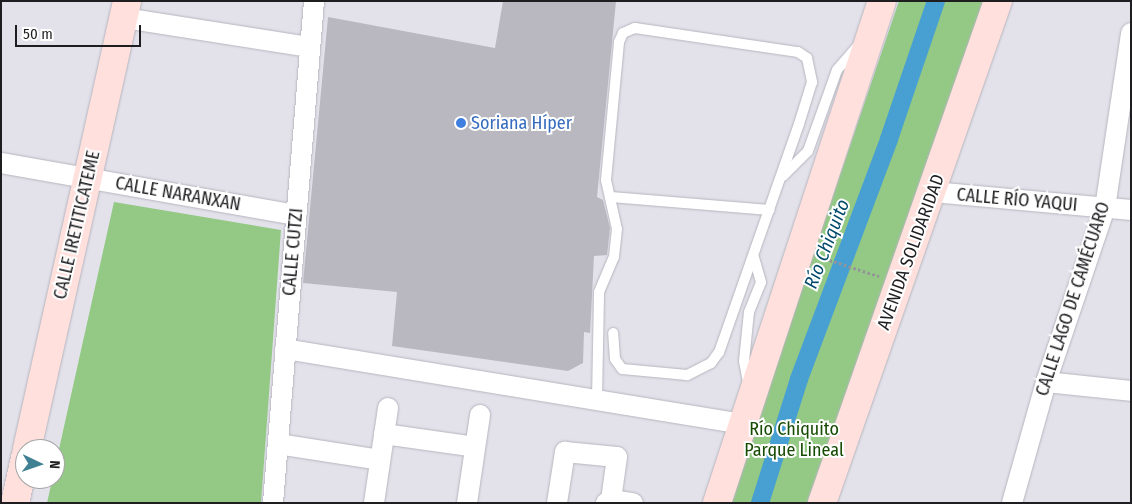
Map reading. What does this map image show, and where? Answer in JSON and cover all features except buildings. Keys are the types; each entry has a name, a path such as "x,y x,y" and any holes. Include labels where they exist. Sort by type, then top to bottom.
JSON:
{"main road":[{"path":"718,503 749,413 882,1"},
{"name":"AVENIDA SOLIDARIDAD","path":"822,503 933,192 998,1"},
{"name":"CALLE IRETITICATEME","path":"29,439 125,10"},
{"path":"15,503 18,489"}],"street":[{"name":"CALLE CUTZI","path":"273,503 314,1"},
{"path":"125,10 310,47"},
{"name":"CALLE LAGO DE CAMÉCUARO","path":"1012,503 1046,382 1104,208 1131,33"},
{"name":"CALLE NARANXAN","path":"1,163 296,215"},
{"name":"CALLE RÍO YAQUI","path":"933,192 1131,210"},
{"path":"285,349 597,399 749,413"},
{"path":"1046,382 1131,391"},
{"path":"374,503 388,408"},
{"path":"467,503 480,415"},
{"path":"384,434 475,447"},
{"path":"278,444 380,460"},
{"path":"558,503 565,452 617,457 609,501 633,503"}],"lane":[{"path":"597,399 599,292 614,257 617,229 606,180 619,42 629,28 798,52 807,58 812,82 782,177 719,352 701,371 687,375 622,370 615,359 613,333"},
{"path":"782,177 808,151 837,70 872,31"},
{"path":"611,197 769,210"},
{"path":"749,413 744,361 749,312 761,282 754,257"}],"path":[{"path":"818,256 886,279"}],"green space":[{"name":"Río Chiquito Parque Lineal","path":"899,1 986,1 817,503 729,503"},
{"path":"114,202 281,230 261,503 47,503 50,489 65,489 65,439 61,439"}],"waterway":[{"name":"Río Chiquito","path":"760,503 799,379 889,139 936,1"}],"place":[{"name":"Soriana Híper","path":"461,123"}]}
